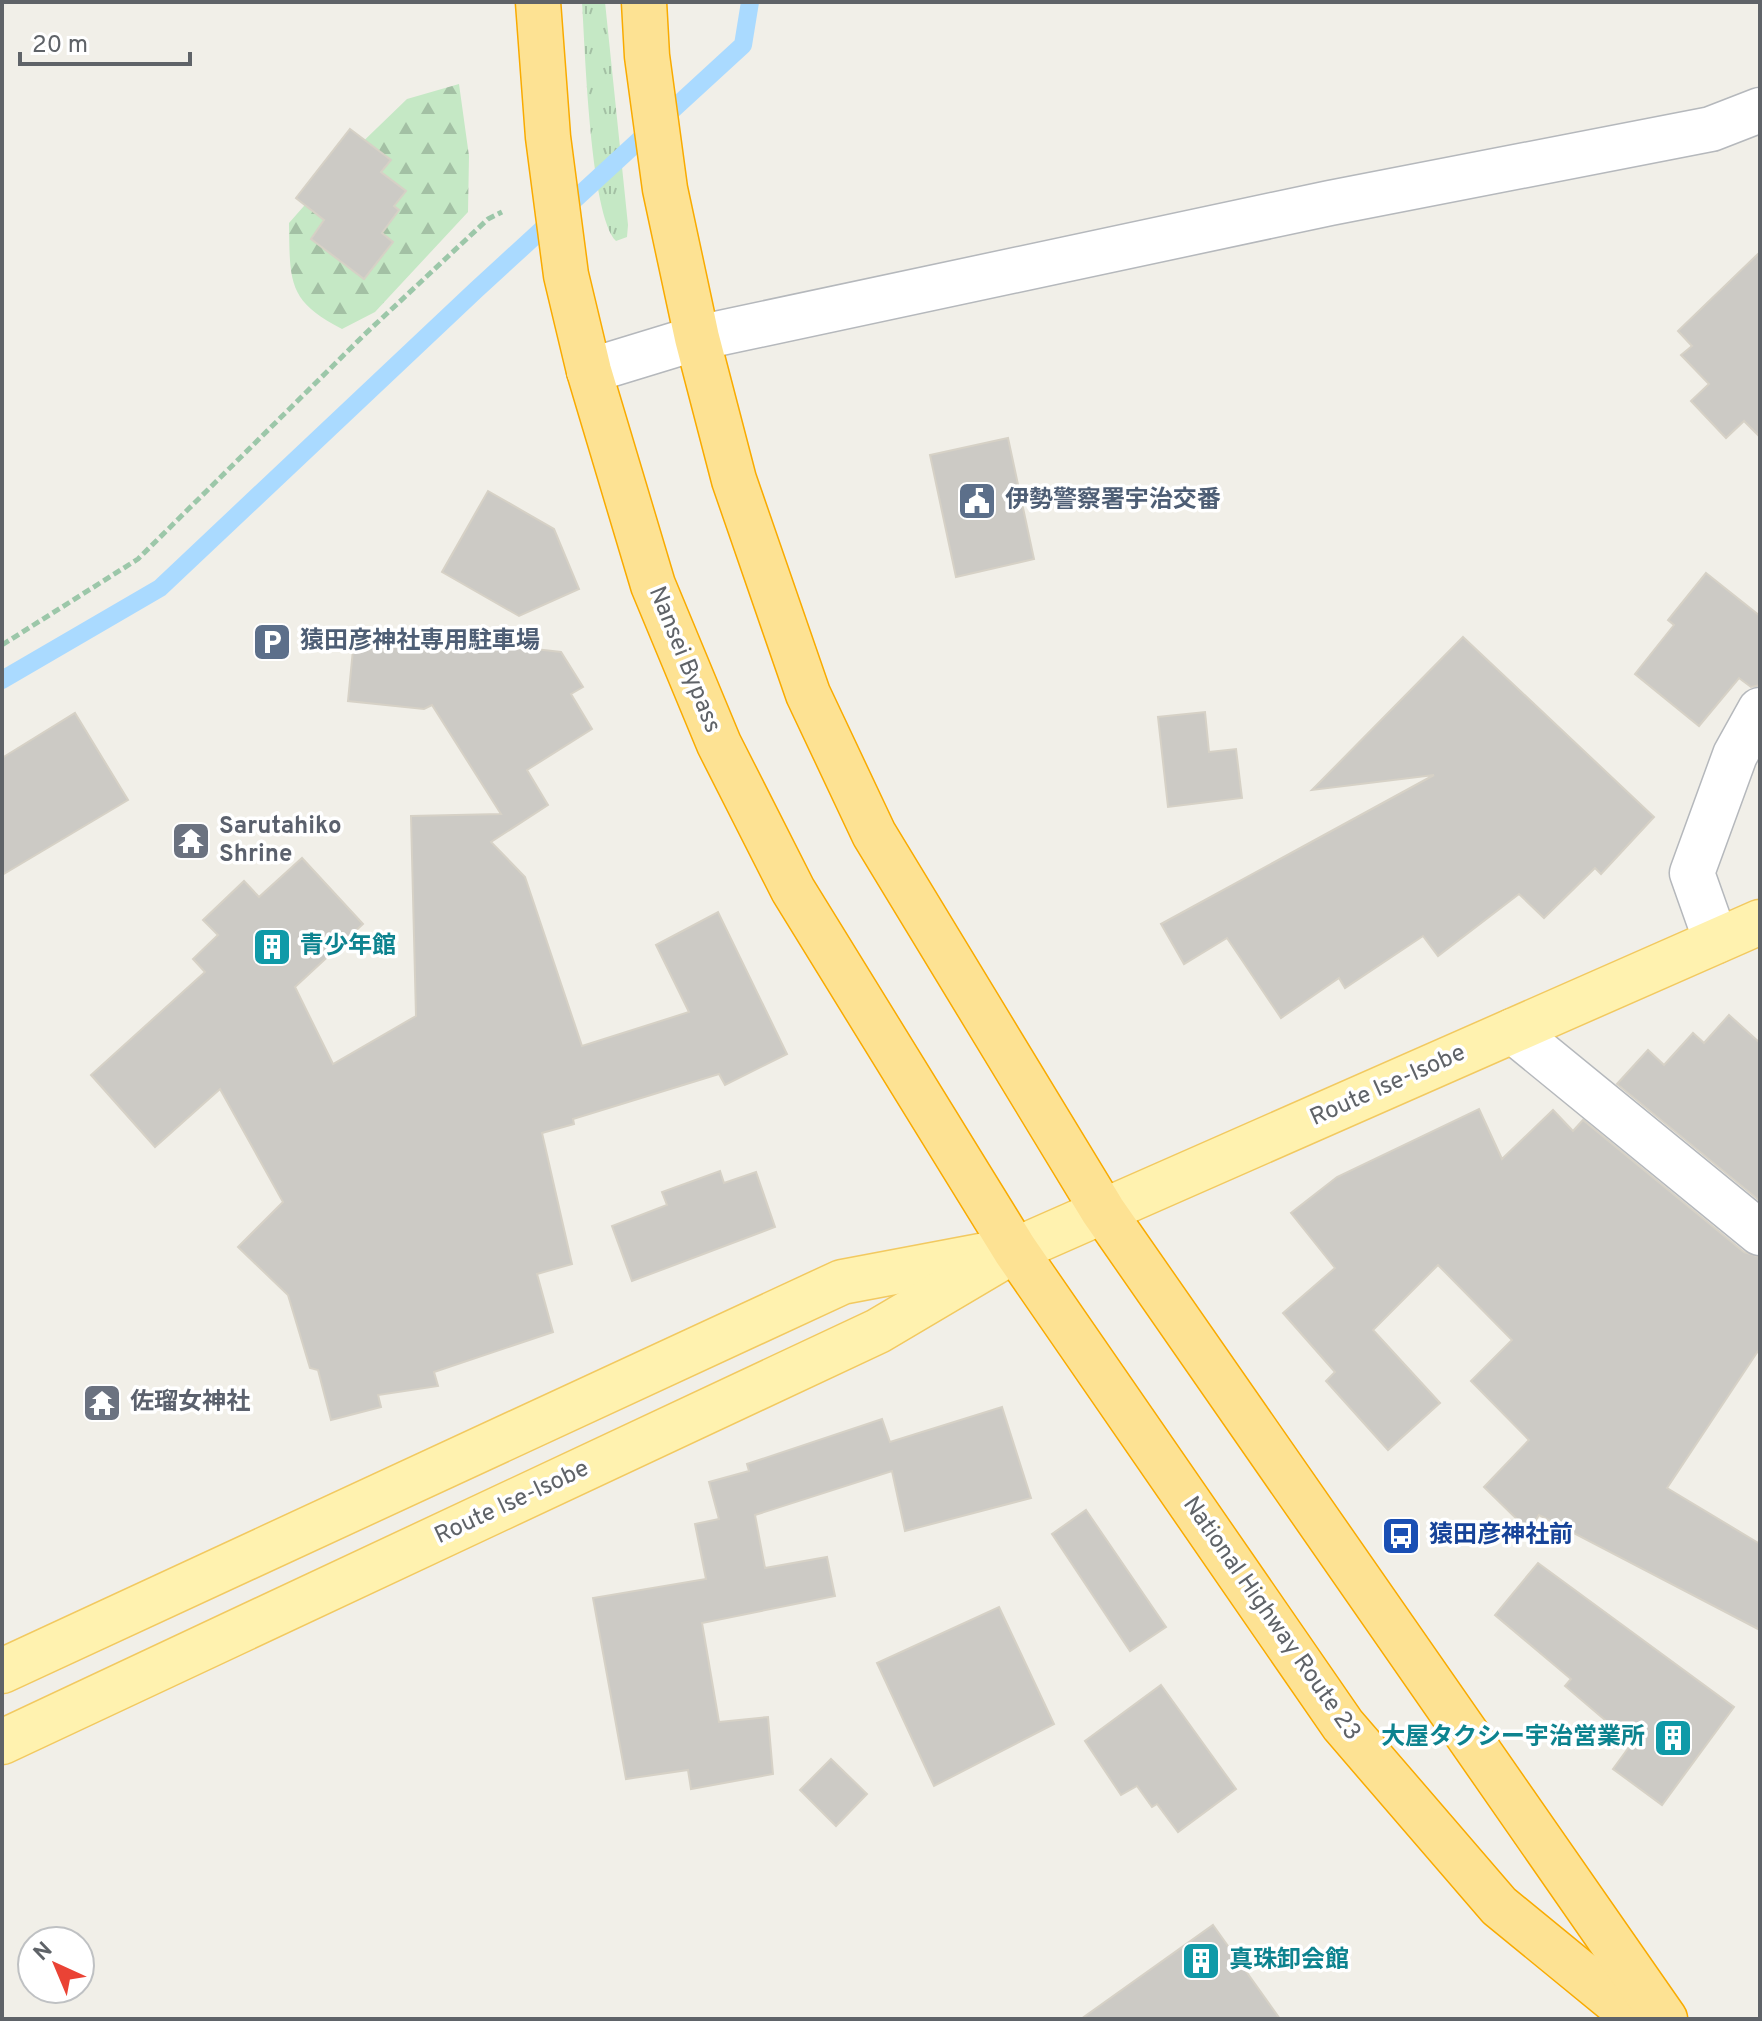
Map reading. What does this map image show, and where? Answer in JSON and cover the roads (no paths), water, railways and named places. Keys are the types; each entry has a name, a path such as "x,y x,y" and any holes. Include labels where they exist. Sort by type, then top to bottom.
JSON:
{"highway":[{"name":"Nansei Bypass","path":"538,2 548,137 566,275 589,371 653,585 719,744 793,890 1015,1250"},
{"path":"644,2 647,56 665,189 697,338 734,480 808,694 874,834 1103,1211 1665,2019"},
{"name":"National Highway Route 23","path":"1015,1250 1343,1725 1499,1906 1637,2019"}],"main road":[{"name":"Route Ise-Isobe","path":"2,1742 878,1331 1015,1250 1760,922"},
{"name":"Route Ise-Isobe","path":"2,1671 842,1282 1015,1250"}],"street":[{"path":"589,371 697,338 1330,203 1711,129 1760,110"},
{"path":"1716,941 1692,873 1735,755 1760,710"},
{"path":"1513,1031 1760,1233"}],"waterway":[{"path":"2,680 160,588 476,290 743,45 750,2"}],"place":[{"name":"伊勢警察署宇治交番","path":"977,501"},
{"name":"猿田彦神社専用駐車場","path":"272,642"},
{"name":"Sarutahiko Shrine","path":"191,841"},
{"name":"青少年館","path":"272,947"},
{"name":"佐瑠女神社","path":"102,1403"},
{"name":"猿田彦神社前","path":"1401,1536"},
{"name":"大屋タクシー宇治営業所","path":"1673,1738"},
{"name":"真珠卸会館","path":"1201,1961"}]}
